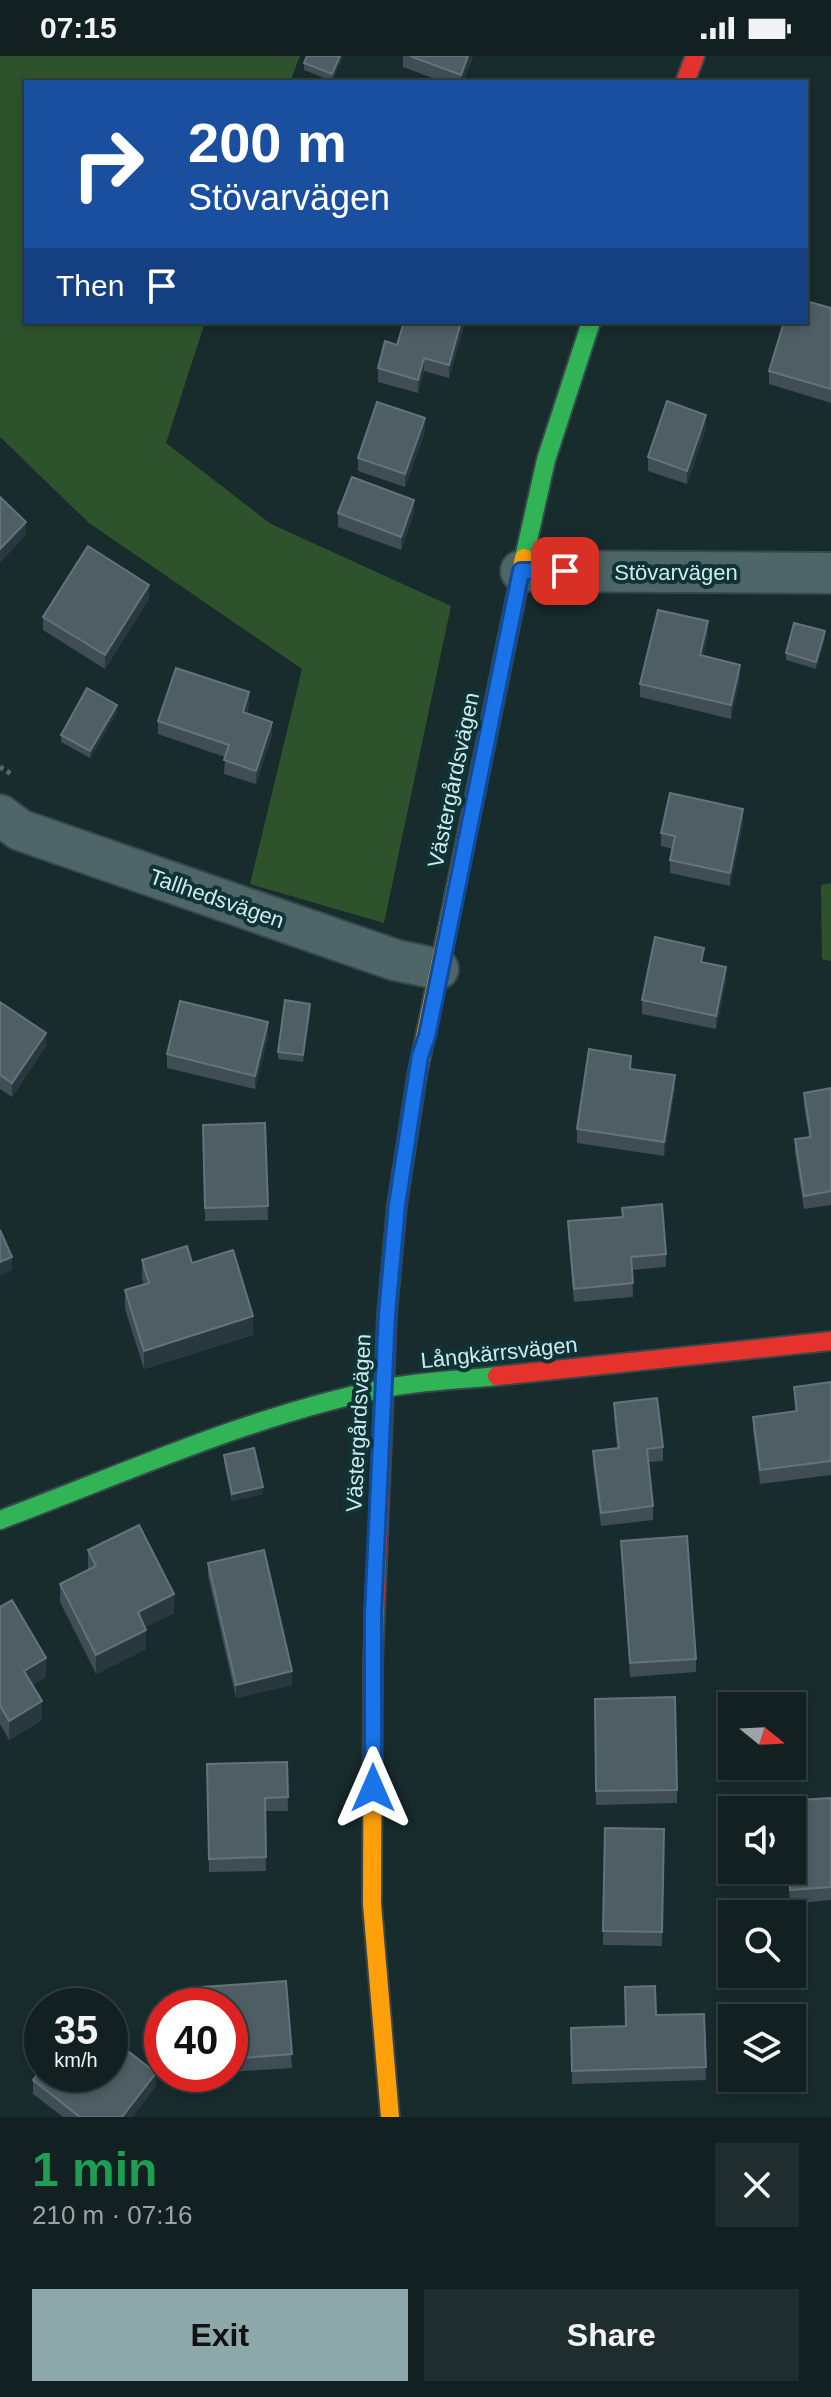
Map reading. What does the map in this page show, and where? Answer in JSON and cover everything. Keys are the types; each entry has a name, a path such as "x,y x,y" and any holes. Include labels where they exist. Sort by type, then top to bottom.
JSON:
{"street":[{"path":"686,80 695,56"},
{"name":"Västergårdsvägen","path":"390,2117 372,1904 373,1614 387,1314 397,1205 420,1056 427,1036 438,969 521,571 546,460 590,324"},
{"name":"Stövarvägen","path":"521,571 831,573"},
{"name":"Tallhedsvägen","path":"0,815 20,830 395,960 438,969"},
{"name":"Långkärrsvägen","path":"0,1520 252,1426 384,1388 831,1341"}],"green space":[{"path":"0,56 300,56 291,80 24,80 24,324 204,324 166,443 271,524 451,606 384,923 250,884 302,669 89,523 0,437"},
{"path":"831,883 831,961 822,959 821,885"}],"building":[{"path":"307,56 340,56 332,74 304,63"},
{"path":"410,56 468,56 461,75"},
{"path":"808,302 831,308 831,389 769,371 783,324 808,324"},
{"path":"403,324 460,324 449,365 424,358 418,380 378,368 385,341 397,345"},
{"path":"667,401 706,415 687,471 648,457"},
{"path":"377,402 425,418 405,474 358,458"},
{"path":"352,477 414,500 401,537 338,513"},
{"path":"0,497 26,522 0,549"},
{"path":"88,546 149,585 105,655 43,617"},
{"path":"658,610 708,621 700,655 740,665 731,705 640,684"},
{"path":"794,623 825,631 816,662 786,653"},
{"path":"176,668 249,692 243,712 272,722 256,771 224,760 229,745 158,721"},
{"path":"87,688 117,705 90,751 61,735"},
{"path":"670,793 743,809 730,873 670,860 675,836 661,833"},
{"path":"655,937 704,948 701,962 726,967 716,1016 642,1000"},
{"path":"285,1000 310,1004 303,1055 278,1052"},
{"path":"180,1001 268,1022 255,1076 167,1054"},
{"path":"0,1002 46,1033 12,1083 0,1075"},
{"path":"589,1049 631,1056 630,1069 675,1075 664,1142 577,1129"},
{"path":"831,1088 831,1191 804,1196 795,1139 811,1137 804,1093"},
{"path":"265,1123 268,1206 205,1208 203,1125"},
{"path":"662,1204 666,1254 631,1257 633,1283 574,1289 568,1221 623,1217 622,1208"},
{"path":"0,1230 12,1257 0,1262"},
{"path":"187,1246 192,1263 233,1250 253,1316 144,1351 125,1290 149,1283 142,1260"},
{"path":"831,1382 831,1461 760,1470 753,1417 797,1411 794,1387"},
{"path":"657,1398 663,1447 647,1449 653,1506 601,1513 593,1451 619,1448 614,1403"},
{"path":"254,1448 263,1487 232,1494 224,1455"},
{"path":"139,1525 174,1594 138,1612 146,1630 96,1655 60,1584 96,1566 88,1550"},
{"path":"687,1536 696,1659 630,1663 621,1541"},
{"path":"264,1550 292,1671 236,1685 208,1563"},
{"path":"12,1600 46,1658 24,1671 42,1701 9,1721 0,1705 0,1607"},
{"path":"675,1697 677,1790 596,1791 595,1699"},
{"path":"287,1762 288,1797 265,1798 266,1857 209,1859 207,1764"},
{"path":"831,1798 831,1887 790,1890 790,1884 806,1884 806,1800"},
{"path":"605,1828 664,1829 662,1932 603,1931"},
{"path":"286,1981 292,2054 248,2058 248,1988 202,1987"},
{"path":"655,1986 656,2015 704,2014 706,2067 572,2071 571,2028 626,2026 625,1987"},
{"path":"128,2051 144,2064 144,2089 122,2117 80,2117 48,2092 128,2092"}],"traffic: fast":[{"path":"524,558 546,460 590,324"},
{"path":"0,1520 188,1447 332,1400 395,1386 497,1376"}],"traffic: slow":[{"path":"417,1076 524,558"},
{"path":"373,1662 372,1904 390,2117"}],"traffic: jam":[{"path":"686,80 695,56"},
{"path":"373,1662 387,1314 397,1205 417,1076"},
{"path":"497,1376 831,1341"}],"route":[{"path":"373,1788 373,1614 387,1314 397,1205 420,1056 427,1036 438,969 521,571 565,571"}]}
